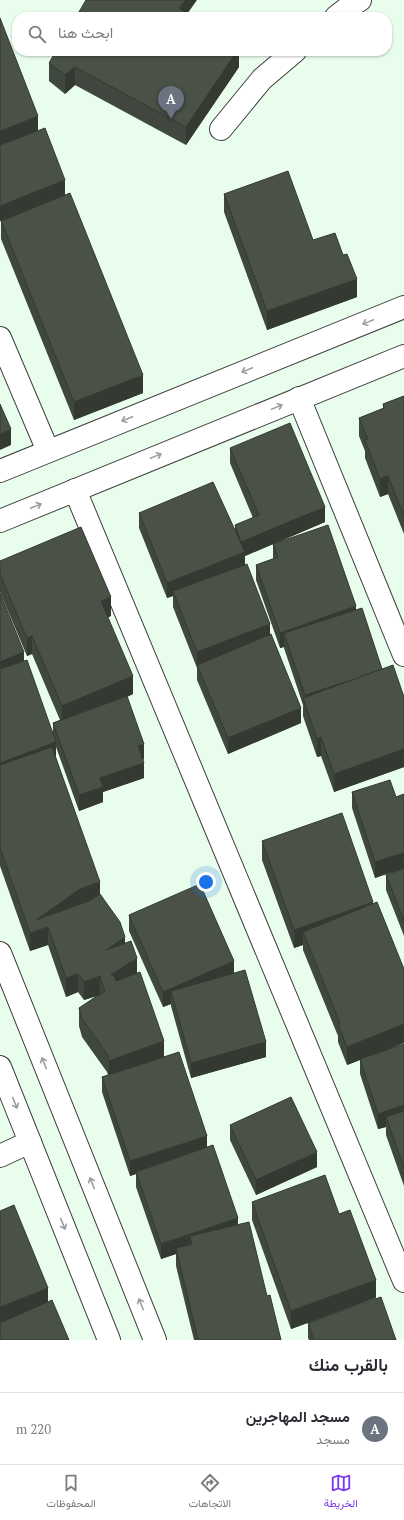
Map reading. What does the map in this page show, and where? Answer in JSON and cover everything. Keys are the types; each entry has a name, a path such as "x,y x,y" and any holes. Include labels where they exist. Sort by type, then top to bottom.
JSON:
{"street":[{"path":"342,12 360,0"},
{"path":"220,129 262,79 289,56"},
{"path":"0,471 404,307"},
{"path":"0,338 48,451"},
{"path":"0,521 404,356"},
{"path":"299,398 398,625 404,655"},
{"path":"75,490 404,1281"},
{"path":"0,953 155,1340"},
{"path":"0,1067 108,1340"},
{"path":"0,1156 30,1142"}],"building":[{"path":"86,0 185,0 179,8 185,12 79,12"},
{"path":"0,18 12,49 12,56 15,56 38,116 0,131"},
{"path":"53,56 234,56 186,127 75,67 65,75 49,63"},
{"path":"45,128 65,180 0,206 0,145"},
{"path":"288,171 313,240 335,233 343,255 347,254 357,279 267,311 224,194"},
{"path":"70,193 143,375 74,402 1,221"},
{"path":"404,396 404,516 388,476 380,479 365,440 368,439 359,418 384,408 383,404"},
{"path":"0,404 11,429 0,434"},
{"path":"290,423 325,507 241,542 235,525 259,515 230,448"},
{"path":"213,482 245,552 167,583 139,513"},
{"path":"328,525 356,606 280,633 256,565 278,557 273,544"},
{"path":"81,527 111,597 101,601 133,676 62,706 32,636 27,638 0,574 0,561"},
{"path":"247,564 270,624 197,652 173,591"},
{"path":"0,593 24,652 0,662"},
{"path":"362,608 382,669 305,695 284,633"},
{"path":"271,634 301,708 228,738 197,665"},
{"path":"27,660 56,742 0,763 0,669"},
{"path":"393,665 404,697 404,749 334,774 321,737 317,739 303,698"},
{"path":"127,696 144,744 138,746 144,763 100,778 103,787 79,795 53,723"},
{"path":"52,747 100,882 80,889 36,920 89,901 100,894 120,922 125,937 106,950 131,941 137,958 111,975 114,975 116,981 140,972 164,1041 109,1061 107,1054 82,1019 79,1008 105,992 100,976 84,982 78,974 66,978 48,927 30,933 0,848 0,765"},
{"path":"390,780 396,797 404,794 404,853 375,862 352,792"},
{"path":"342,813 373,902 294,930 262,841"},
{"path":"404,868 404,921 386,875"},
{"path":"200,884 234,961 163,992 129,915"},
{"path":"377,902 404,969 404,1024 347,1047 338,1024 340,1023 303,932"},
{"path":"245,970 266,1042 191,1063 171,991"},
{"path":"404,1044 404,1105 378,1114 360,1059"},
{"path":"179,1052 207,1136 130,1161 102,1077"},
{"path":"291,1097 317,1152 256,1180 230,1125"},
{"path":"404,1111 404,1168 386,1117"},
{"path":"213,1145 238,1218 161,1244 136,1172"},
{"path":"325,1175 339,1214 350,1210 376,1280 291,1311 252,1202"},
{"path":"14,1205 48,1288 0,1307 0,1211"},
{"path":"249,1222 267,1296 270,1295 281,1340 198,1340 176,1248 192,1244 190,1236"},
{"path":"381,1297 396,1340 314,1340 308,1323"},
{"path":"52,1300 69,1340 0,1340 0,1323"}],"place":[{"name":"مسجد المهاجرين","path":"171,119"}]}
